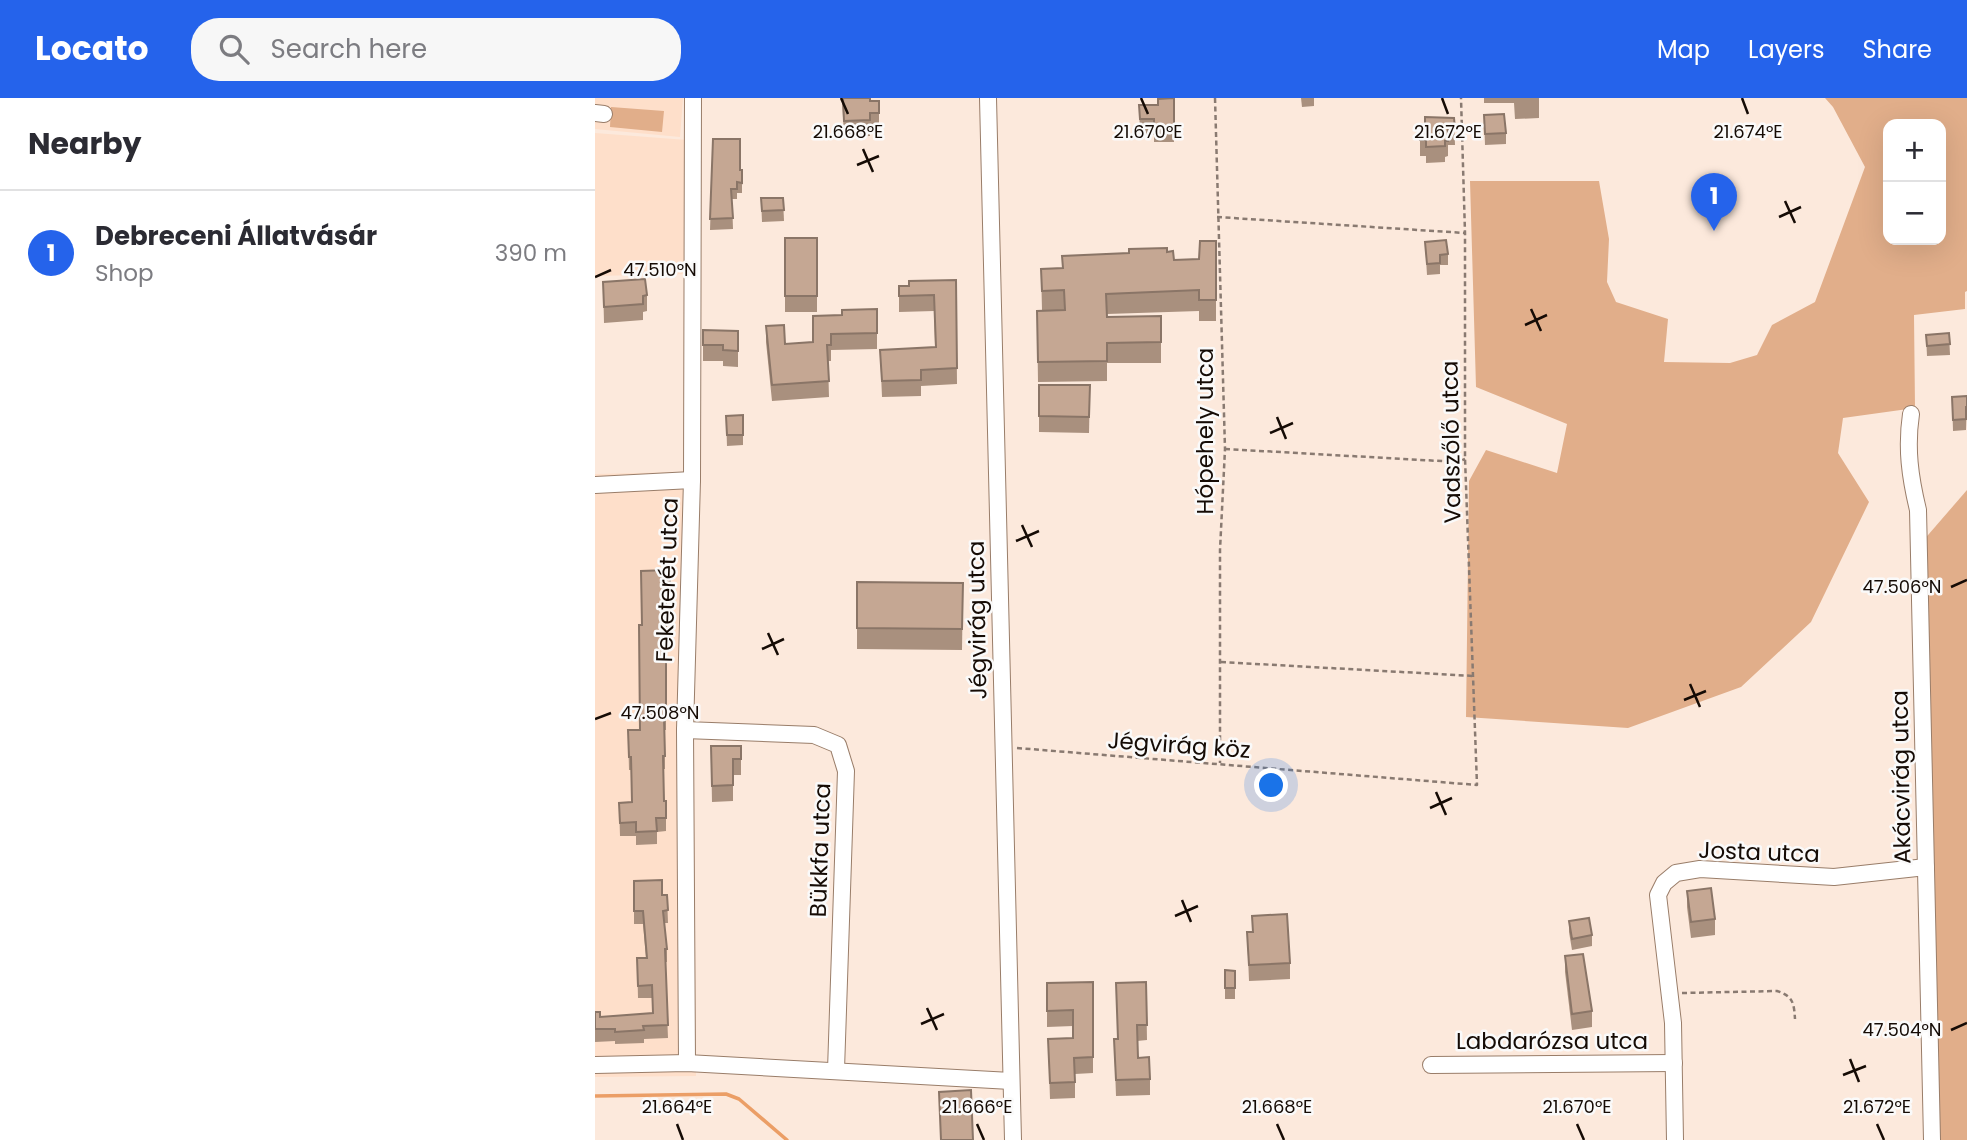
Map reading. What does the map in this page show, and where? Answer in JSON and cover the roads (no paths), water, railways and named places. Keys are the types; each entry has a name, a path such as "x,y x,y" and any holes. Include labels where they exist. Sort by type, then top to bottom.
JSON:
{"street":[{"name":"Feketerét utca","path":"687,1062 685,730 692,480 693,98"},
{"name":"Jégvirág utca","path":"988,98 1013,1140"},
{"name":"Akácvirág utca","path":"1911,414 1909,461 1918,510 1932,1140"},
{"path":"595,485 692,480"},
{"name":"Bükkfa utca","path":"685,730 814,734 838,745 846,771 836,1070"},
{"name":"Josta utca","path":"1675,1140 1671,994 1658,895 1664,883 1676,873 1700,869 1835,877 1926,867"},
{"path":"595,1065 687,1062 1011,1081"},
{"name":"Labdarózsa utca","path":"1431,1065 1674,1063"}],"waterway":[{"path":"595,1096 726,1094 739,1099 787,1140"}],"place":[{"name":"Debreceni Állatvásár","path":"1714,231"}]}
